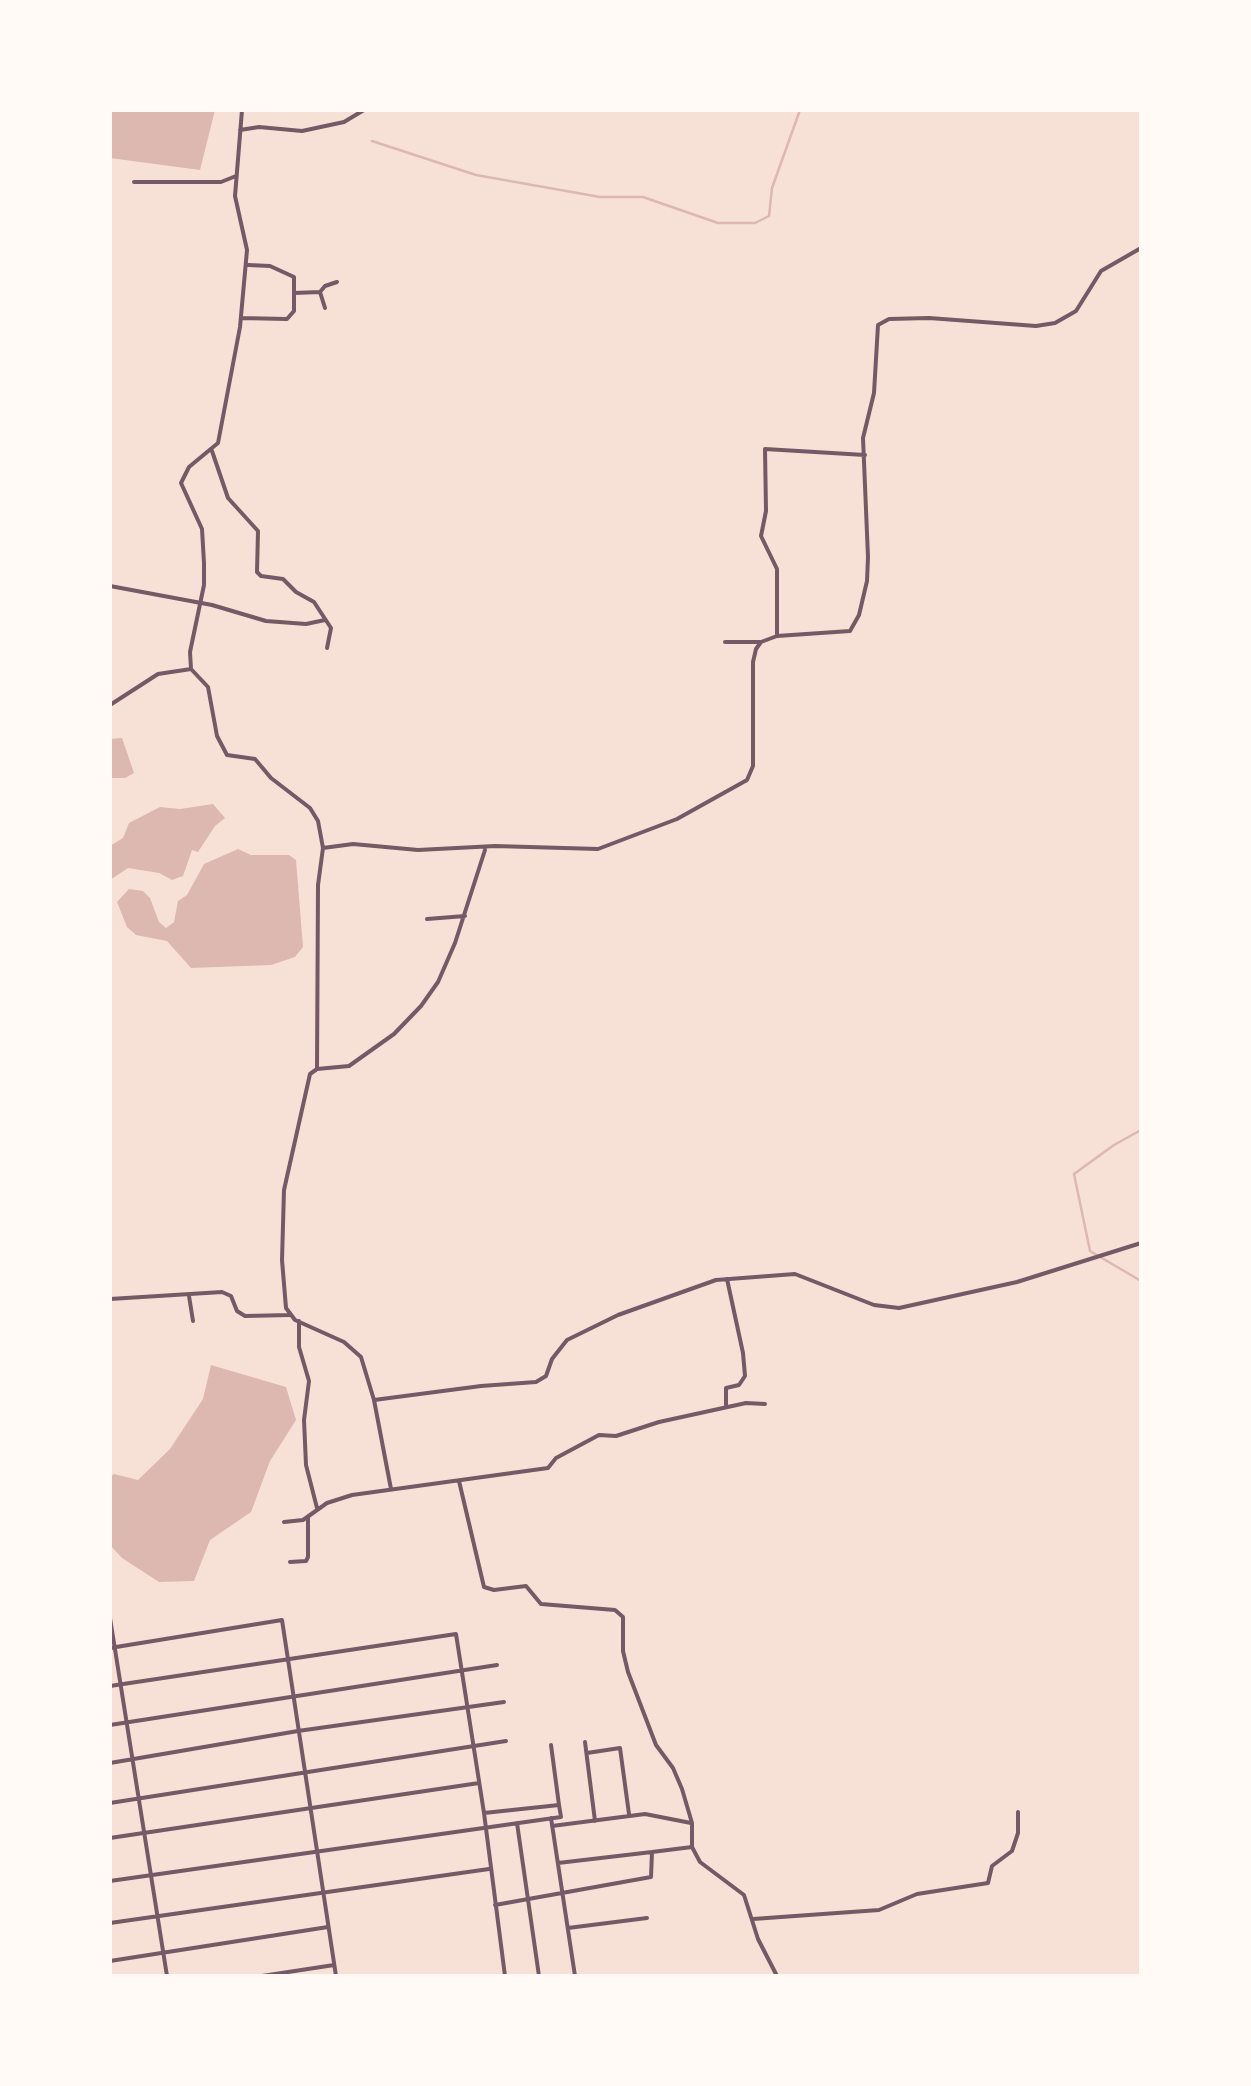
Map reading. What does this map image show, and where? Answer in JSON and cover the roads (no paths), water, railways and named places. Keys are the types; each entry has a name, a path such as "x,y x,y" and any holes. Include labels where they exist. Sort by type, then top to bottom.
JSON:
{"street":[{"path":"242,110 235,196 246,250 241,318 222,430 212,450 189,467 180,483 202,529 204,585 190,652 191,670 208,687 222,748 231,757 256,759 271,778 310,808 318,821 323,848 318,885 317,1069"},
{"path":"240,130 259,127 302,131 344,122 364,110"},
{"path":"134,182 221,182 236,176"},
{"path":"725,642 843,633 856,624 867,582 865,422 876,374 875,330 882,321 929,318 1045,326 1076,311 1101,270 1141,248"},
{"path":"241,318 287,318 294,311 292,274 246,264"},
{"path":"294,293 320,292 337,282"},
{"path":"320,292 325,308"},
{"path":"777,636 777,569 762,536 766,511 765,449 865,455"},
{"path":"212,450 228,498 258,531 258,574 288,581 296,592 314,602 330,628 327,648"},
{"path":"110,586 198,602 266,621 317,624 326,620"},
{"path":"323,848 353,844 418,850 606,847 677,820 747,780 753,766 752,662 761,642"},
{"path":"110,705 158,674 191,670"},
{"path":"391,1488 374,1400 358,1354 344,1342 299,1322 290,1315 285,1302 284,1190 310,1074 317,1069 350,1066 394,1034 421,1006 438,982 487,848"},
{"path":"427,918 465,916"},
{"path":"374,1400 536,1382 546,1376 552,1359 567,1340 682,1290 727,1279 795,1274 874,1304 899,1308 1017,1282 1141,1243"},
{"path":"726,1407 726,1388 739,1385 745,1376 744,1353 727,1279"},
{"path":"110,1298 226,1293 245,1316 290,1315"},
{"path":"189,1296 193,1321"},
{"path":"299,1322 299,1347 309,1381 304,1420 306,1465 318,1510"},
{"path":"284,1522 302,1520 327,1503 391,1488 548,1468 556,1458 599,1436 616,1436 746,1403 766,1404"},
{"path":"459,1481 484,1587 494,1590 526,1586 541,1604 614,1610 623,1618 623,1651 628,1672 656,1745 674,1768 692,1823 692,1847 700,1862 744,1895 758,1939 778,1976"},
{"path":"290,1562 306,1561 308,1557 308,1514"},
{"path":"110,1618 166,1976"},
{"path":"112,1648 282,1620 336,1976"},
{"path":"110,1686 456,1634 505,1976"},
{"path":"110,1725 497,1665"},
{"path":"110,1763 504,1702"},
{"path":"110,1802 506,1742"},
{"path":"585,1742 596,1821"},
{"path":"110,1881 561,1817 551,1745"},
{"path":"586,1753 620,1748 629,1816"},
{"path":"110,1838 479,1783"},
{"path":"484,1813 559,1804"},
{"path":"753,1919 879,1910 917,1894 988,1883 992,1866 1012,1850 1018,1833 1018,1812"},
{"path":"552,1826 629,1816 666,1816 692,1823"},
{"path":"550,1818 575,1976"},
{"path":"517,1823 539,1976"},
{"path":"558,1863 692,1847"},
{"path":"494,1905 651,1877 652,1852"},
{"path":"110,1923 489,1869"},
{"path":"568,1928 647,1918"},
{"path":"110,1961 328,1927"},
{"path":"262,1976 334,1965"}],"waterway":[{"path":"372,141 476,175 600,197 643,197 718,223 755,223 769,216 772,188 800,110"},
{"path":"1141,1130 1074,1174 1090,1251 1141,1281"}]}
